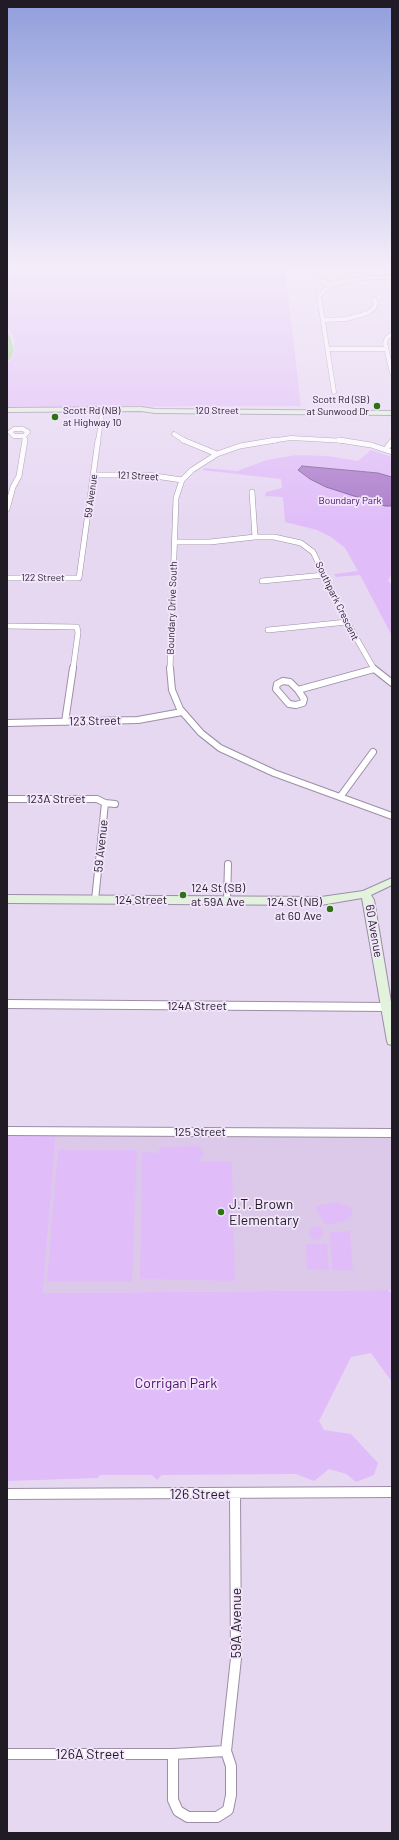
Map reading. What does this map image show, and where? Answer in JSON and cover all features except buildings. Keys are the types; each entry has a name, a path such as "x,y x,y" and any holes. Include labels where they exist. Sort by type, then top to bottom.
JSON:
{"main road":[{"name":"120 Street","path":"7,410 141,409 155,411 392,413"},
{"name":"120 Street","path":"280,411 290,409 392,409"},
{"name":"120 Street","path":"7,414 139,414 155,411"},
{"name":"124 Street","path":"7,899 321,901 365,894 392,881"},
{"name":"60 Avenue","path":"365,894 369,900 388,1007 392,1040"}],"street":[{"path":"328,351 334,392"},
{"path":"387,351 392,371"},
{"name":"59 Avenue","path":"79,578 102,414"},
{"path":"174,434 182,440 217,454"},
{"path":"7,509 11,499 13,487 19,476 25,442 24,436"},
{"path":"182,480 192,470 217,454 240,446 291,438 336,440 386,449 392,452"},
{"path":"386,449 392,441"},
{"path":"386,449 392,448"},
{"name":"121 Street","path":"94,475 148,476 182,480"},
{"name":"Boundary Drive South","path":"182,480 176,498 170,668 172,690 182,712 201,733 235,756 274,773 392,816"},
{"path":"252,492 255,537"},
{"name":"Southpark Crescent","path":"175,542 222,541 255,537 285,538 301,543 313,552 347,622 374,669 392,683"},
{"path":"262,581 324,575"},
{"name":"122 Street","path":"7,578 79,578"},
{"path":"268,630 347,622"},
{"path":"7,626 78,627 65,722"},
{"path":"298,690 374,669"},
{"path":"283,681 290,682 298,690 304,699 303,703 296,705 289,704 276,688 277,684 283,681"},
{"name":"123 Street","path":"7,723 138,720 182,712"},
{"path":"340,797 373,752"},
{"name":"123A Street","path":"7,799 97,799 105,803"},
{"name":"59 Avenue","path":"95,900 105,803 115,804"},
{"path":"227,900 228,864"},
{"name":"124A Street","path":"7,1004 388,1007"},
{"name":"125 Street","path":"7,1131 392,1133"},
{"name":"126 Street","path":"7,1494 392,1492"},
{"name":"59A Avenue","path":"226,1751 236,1658 235,1494"},
{"path":"173,1754 173,1800 178,1811 188,1817 218,1817 228,1810 231,1795 231,1766 226,1751"},
{"name":"126A Street","path":"7,1754 173,1754 226,1751"}],"shaded area":[{"path":"302,466 378,473 392,477 392,506 385,506 326,487 310,479 298,470"},
{"name":"J.T. Brown Elementary","path":"56,1135 392,1135 392,1290 43,1293"}],"green space":[{"path":"12,351 295,351 301,406 7,407 7,364"},
{"name":"Boundary Park","path":"371,450 392,457 392,573 388,581 392,584 392,636 360,575 336,577 334,574 358,571 345,548 331,537 317,530 285,522 283,497 265,496 266,492 282,488 281,479 202,470 205,468 237,471 267,460 296,455 328,456 358,461"},
{"name":"Corrigan Park","path":"7,1134 56,1135 43,1293 388,1290 392,1294 392,1382 371,1353 351,1357 319,1421 324,1430 351,1434 378,1463 374,1475 356,1482 346,1474 329,1469 314,1481 296,1474 162,1475 157,1480 152,1475 100,1475 98,1478 7,1481"},
{"path":"199,1146 204,1154 198,1162 232,1162 235,1281 140,1279 142,1152 157,1153 162,1147"},
{"path":"58,1150 137,1150 132,1282 47,1282"},
{"path":"336,1202 350,1207 353,1212 352,1215 344,1221 326,1225 316,1210 317,1206"},
{"path":"313,1226 319,1226 323,1230 323,1236 319,1240 313,1240 309,1236 309,1230"},
{"path":"350,1231 353,1270 332,1270 330,1232"},
{"path":"306,1244 327,1244 329,1270 307,1269"}],"place":[{"name":"Scott Rd (SB) at Sunwood Dr","path":"377,406"},
{"name":"Scott Rd (NB) at Highway 10","path":"55,417"},
{"name":"124 St (SB) at 59A Ave","path":"183,895"},
{"name":"124 St (NB) at 60 Ave","path":"330,909"},
{"name":"J.T. Brown Elementary","path":"221,1212"}]}
